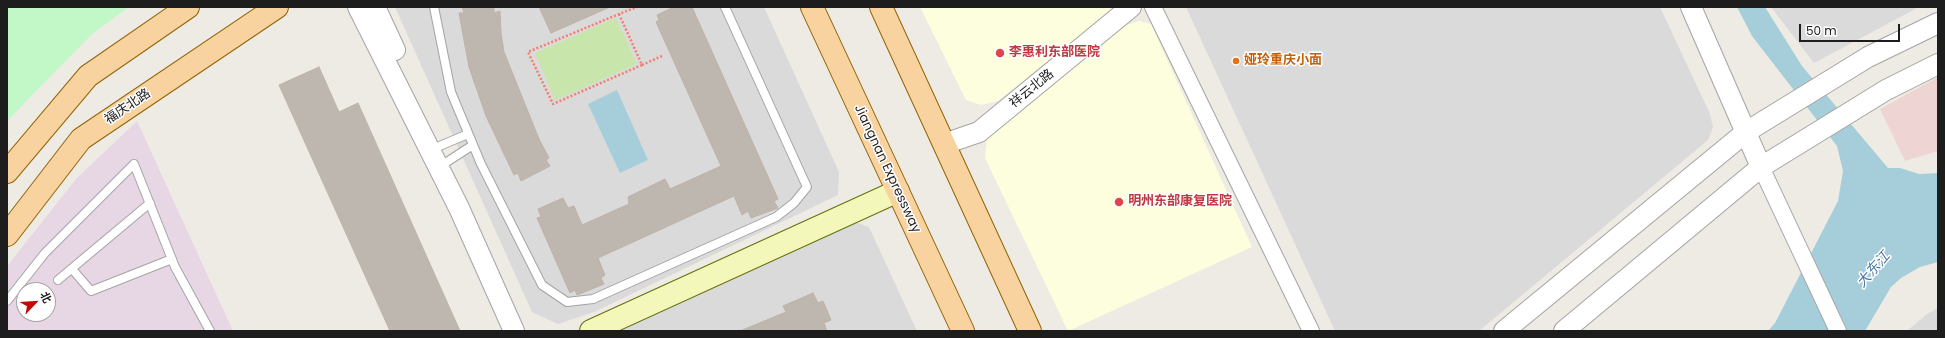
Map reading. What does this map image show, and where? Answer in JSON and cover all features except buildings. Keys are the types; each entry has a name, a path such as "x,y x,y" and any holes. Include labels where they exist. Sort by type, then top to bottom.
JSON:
{"main road":[{"path":"7,172 88,76 188,7"},
{"name":"福庆北路","path":"7,235 81,139 277,7"},
{"name":"Jiangnan Expressway","path":"812,7 962,331"},
{"path":"881,7 1030,331"},
{"path":"591,331 898,192"}],"street":[{"path":"358,7 439,156 526,331"},
{"path":"375,7 439,156 459,208 514,331"},
{"name":"祥云北路","path":"944,144 979,132 1131,7"},
{"path":"1153,7 1311,331"},
{"path":"1691,7 1760,167 1838,331"},
{"path":"1504,331 1746,132 1868,56 1938,23"},
{"path":"1564,331 1760,167 1886,90 1938,64"}],"lane":[{"path":"434,7 451,92 468,134 542,285 567,302 593,299 776,217 794,203 807,187 724,7"},
{"path":"439,156 468,134"},
{"path":"439,156 473,145"},
{"path":"7,301 45,253 134,164 172,259 210,331"},
{"path":"58,280 150,204"},
{"path":"72,269 91,291 172,259"}],"path":[{"path":"637,7 528,52 553,104 662,56"},
{"path":"619,14 642,65"}],"shaded area":[{"path":"395,7 764,7 839,172 838,195 594,312 558,324 532,312"},
{"name":"李惠利东部医院","path":"920,7 1115,7 998,101 981,105 966,100"},
{"path":"1186,7 1660,7 1710,114 1713,127 1708,140 1479,331 1335,331"},
{"path":"1771,7 1919,7 1814,63"},
{"name":"明州东部康复医院","path":"1139,21 1151,24 1252,247 1068,331 985,158 987,138 1124,26"},
{"path":"1938,77 1938,151 1905,161 1880,109"},
{"path":"137,121 233,331 7,331 7,266 76,179"},
{"path":"855,222 869,227 917,331 616,331"},
{"path":"1938,308 1938,331 1907,331 1927,314"}],"green space":[{"path":"7,7 129,7 92,34 7,121"},
{"path":"616,18 637,64 555,100 535,53"}],"water":[{"name":"大东江","path":"1737,7 1765,7 1802,66 1888,168 1900,168 1919,174 1938,173 1938,262 1920,267 1901,278 1891,287 1865,331 1768,331 1775,323 1838,201 1843,171 1837,146 1752,36"},
{"path":"617,90 648,160 620,173 588,104"}],"place":[{"name":"李惠利东部医院","path":"1000,53"},
{"name":"娅玲重庆小面","path":"1236,61"},
{"name":"明州东部康复医院","path":"1119,202"}]}
